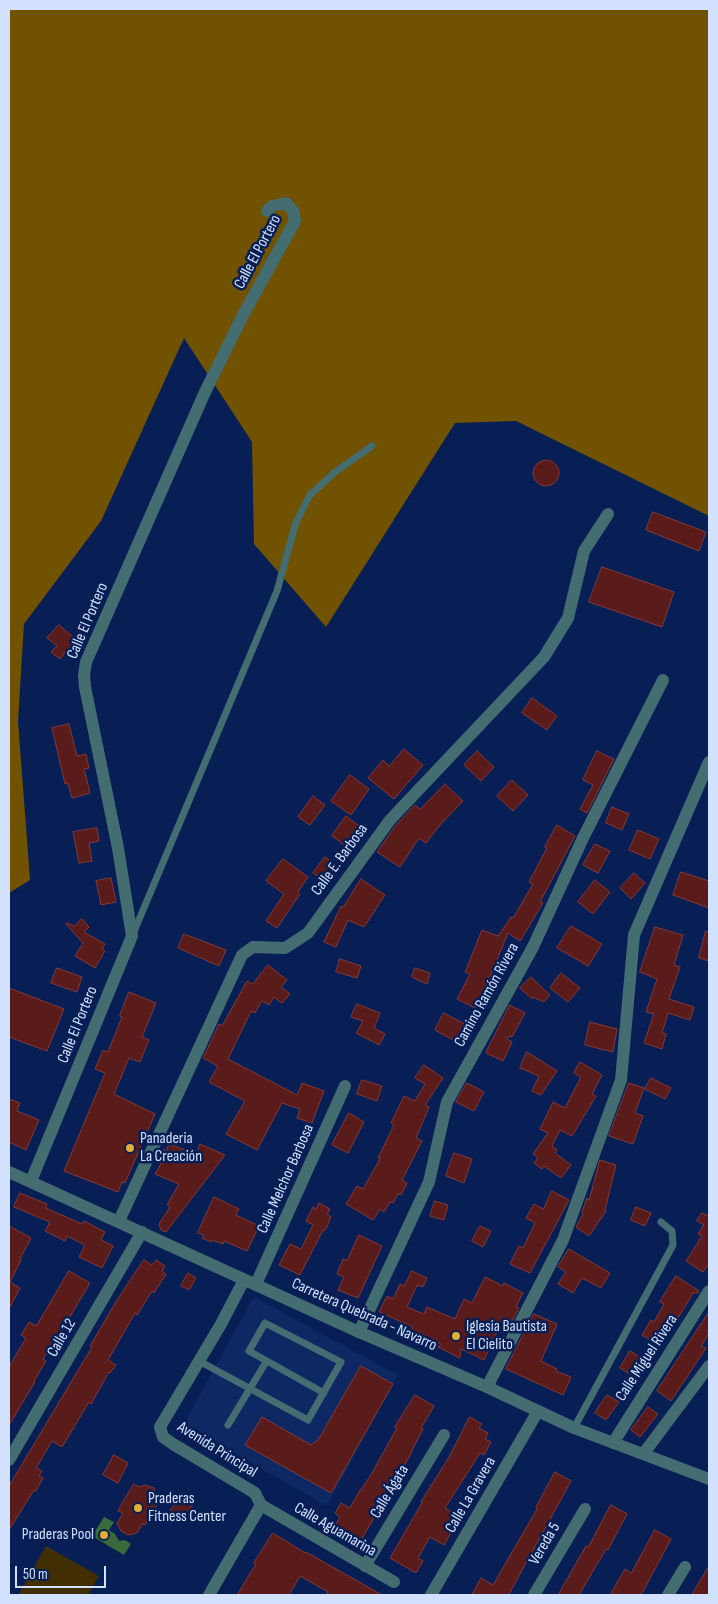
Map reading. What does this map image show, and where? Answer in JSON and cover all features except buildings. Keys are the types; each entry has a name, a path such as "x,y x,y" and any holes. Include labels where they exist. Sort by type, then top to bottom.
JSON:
{"street":[{"name":"Calle El Portero","path":"31,1181 132,936 118,848 86,694 84,675 86,662 205,392 243,316 295,221 293,211 286,203 272,206 267,212"},
{"name":"Calle E. Barbosa","path":"119,1221 242,955 253,947 285,948 308,933 390,820 544,657 568,618 584,551 608,514"},
{"name":"Camino Ramón Rivera","path":"359,1332 429,1182 447,1102 533,947 587,830 663,680"},
{"path":"487,1387 563,1240 621,1080 634,934 709,762"},
{"name":"Calle Melchor Barbosa","path":"250,1282 344,1086"},
{"name":"Carretera Quebrada - Navarro","path":"10,1176 31,1181 359,1332 487,1387 574,1428 709,1479"},
{"name":"Calle 12","path":"9,1460 142,1232"},
{"name":"Avenida Principal","path":"250,1282 199,1361 160,1427 163,1437 255,1493 261,1506"},
{"name":"Calle Miguel Rivera","path":"612,1443 709,1291"},
{"path":"644,1453 709,1366"},
{"name":"Calle La Gravera","path":"432,1595 538,1411"},
{"name":"Calle Ágata","path":"365,1566 444,1435"},
{"path":"209,1595 261,1506"},
{"name":"Calle Aguamarina","path":"261,1506 394,1582"},
{"name":"Vereda 5","path":"534,1595 585,1509"},
{"path":"668,1595 684,1567"}],"lane":[{"path":"132,936 276,592 296,522 310,495 334,472 372,446"},
{"path":"574,1428 673,1245 672,1231 661,1222"},
{"path":"199,1361 308,1420 324,1393 341,1362 265,1323 248,1351 324,1393"},
{"path":"228,1425 266,1362"}],"shaded area":[{"path":"9,9 709,9 709,516 516,421 455,423 326,627 254,544 252,442 184,338 101,521 24,624 18,721 30,880 9,893"},
{"path":"256,1298 398,1375 327,1506 189,1428 188,1416 252,1300"},
{"name":"Praderas Pool","path":"104,1517 114,1522 109,1530 115,1534 119,1541 125,1540 131,1544 124,1555 92,1536"},
{"path":"46,1546 99,1576 88,1595 18,1595"}],"place":[{"name":"Panaderia La Creación","path":"130,1148"},
{"name":"Iglesia Bautista El Cielito","path":"456,1336"},
{"name":"Praderas Fitness Center","path":"138,1508"},
{"name":"Praderas Pool","path":"104,1535"}]}
